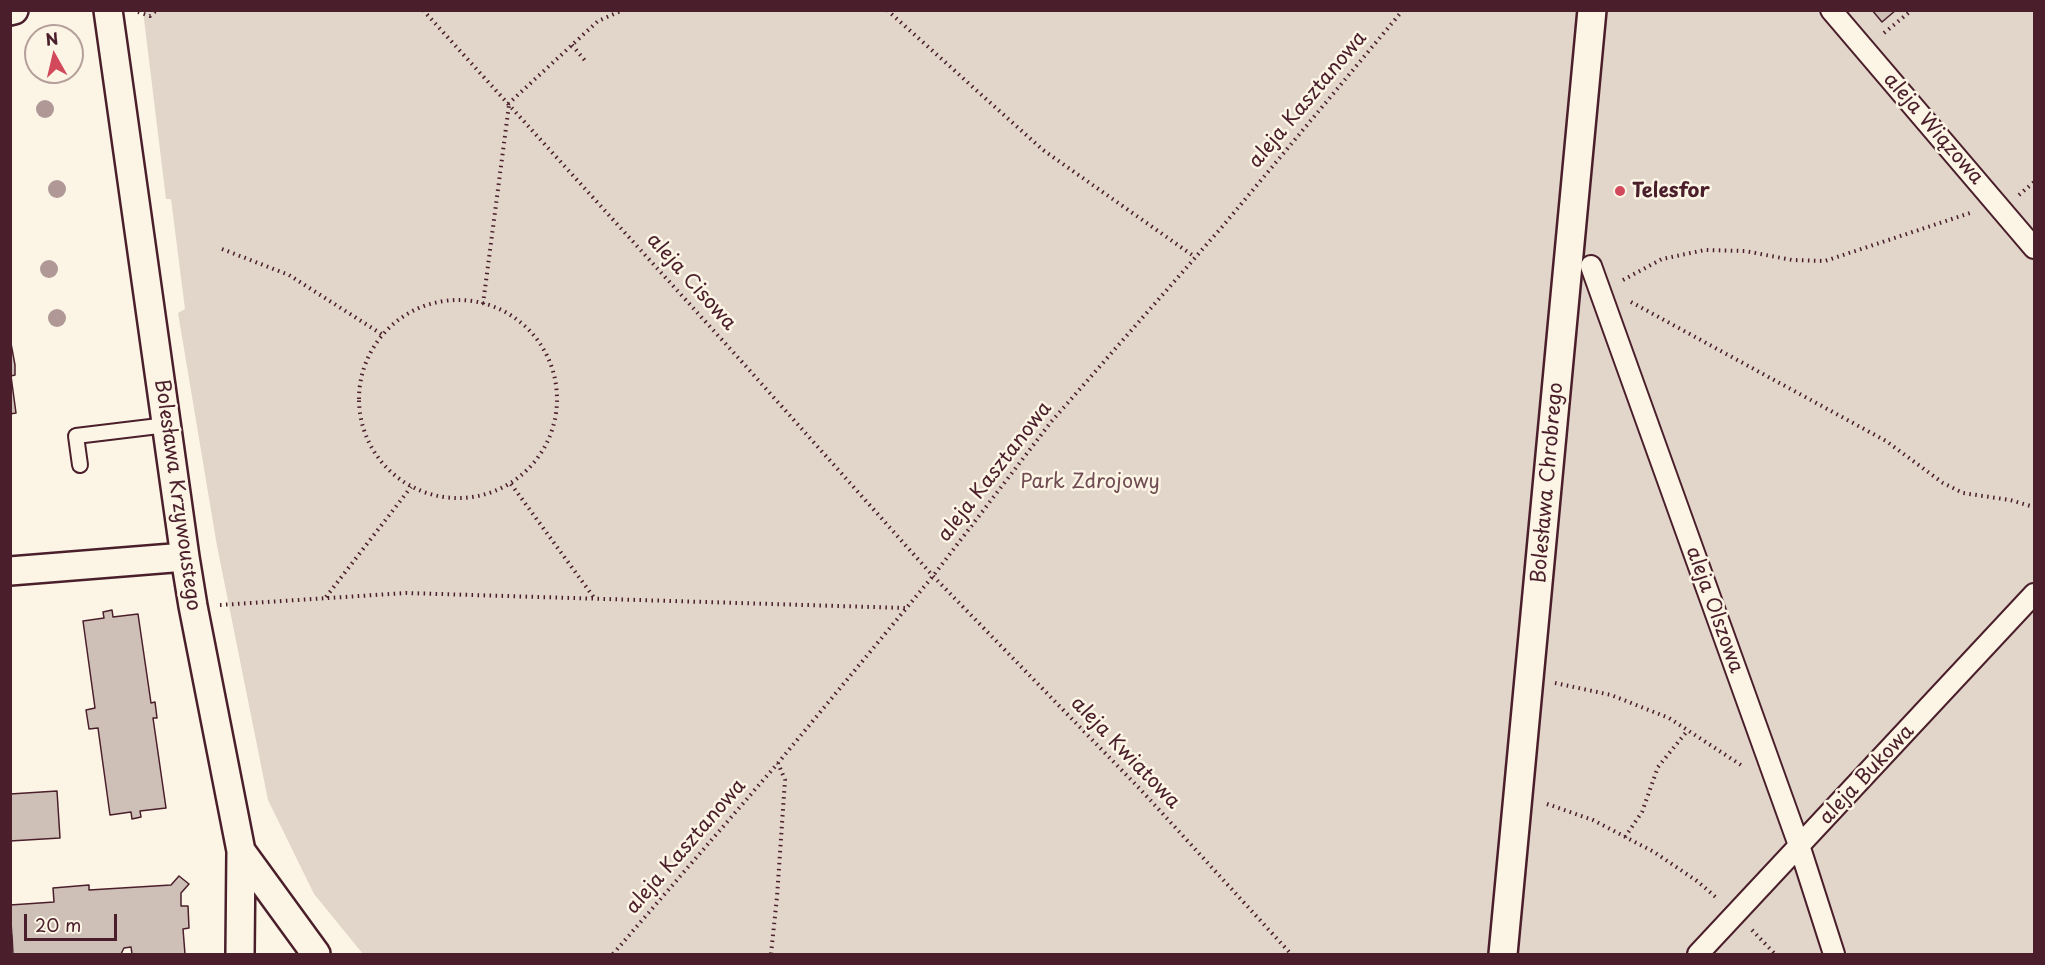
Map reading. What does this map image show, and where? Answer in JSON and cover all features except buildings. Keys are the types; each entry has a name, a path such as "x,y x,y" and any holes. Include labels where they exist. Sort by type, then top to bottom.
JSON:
{"street":[{"name":"Bolesława Krzywoustego","path":"108,10 185,557 241,850 316,954"},
{"name":"Bolesława Chrobrego","path":"1503,954 1592,10"},
{"name":"aleja Wiązowa","path":"1831,10 2034,248"},
{"name":"aleja Olszowa","path":"1591,266 1603,290 1800,848 1834,954"},
{"path":"10,571 185,557"},
{"name":"aleja Bukowa","path":"1698,954 1800,848 2034,594"},
{"path":"240,954 241,850"}],"lane":[{"path":"80,465 76,436 167,425"}],"path":[{"path":"132,10 150,16 157,10"},
{"name":"aleja Cisowa","path":"423,10 933,576"},
{"path":"483,304 508,104 598,21 623,10"},
{"path":"887,10 1043,150 1195,258"},
{"name":"aleja Kasztanowa","path":"613,954 778,763 933,576 1051,422 1195,258 1403,10"},
{"path":"1864,49 1912,10"},
{"path":"572,45 587,63"},
{"path":"1603,290 1662,259 1705,250 1744,251 1792,260 1825,261 1998,205 2019,195 2034,182"},
{"path":"222,249 289,275 382,335"},
{"path":"1603,290 1886,441 1943,483 1963,493 2010,500 2034,507"},
{"path":"469,300 503,309 522,322 545,348 557,381 557,416 546,448 511,484 479,497 444,498 411,488 384,466 365,437 358,406 362,371 377,340 382,335 403,316 434,302 469,300"},
{"path":"511,484 596,599"},
{"path":"326,598 411,488"},
{"name":"aleja Kwiatowa","path":"933,576 1141,790 1291,954"},
{"path":"193,606 406,593 906,608"},
{"path":"1552,682 1611,695 1669,718 1779,792"},
{"path":"1625,837 1642,812 1658,767 1688,730"},
{"path":"771,954 785,780 778,763"},
{"path":"1540,802 1593,820 1654,852 1697,881 1736,914 1775,954"}],"green space":[{"name":"Park Zdrojowy","path":"143,11 2034,11 2034,954 363,954 314,894 268,800 217,546 178,313 185,309 171,199 166,199"}],"place":[{"name":"Telesfor","path":"1620,191"}]}
